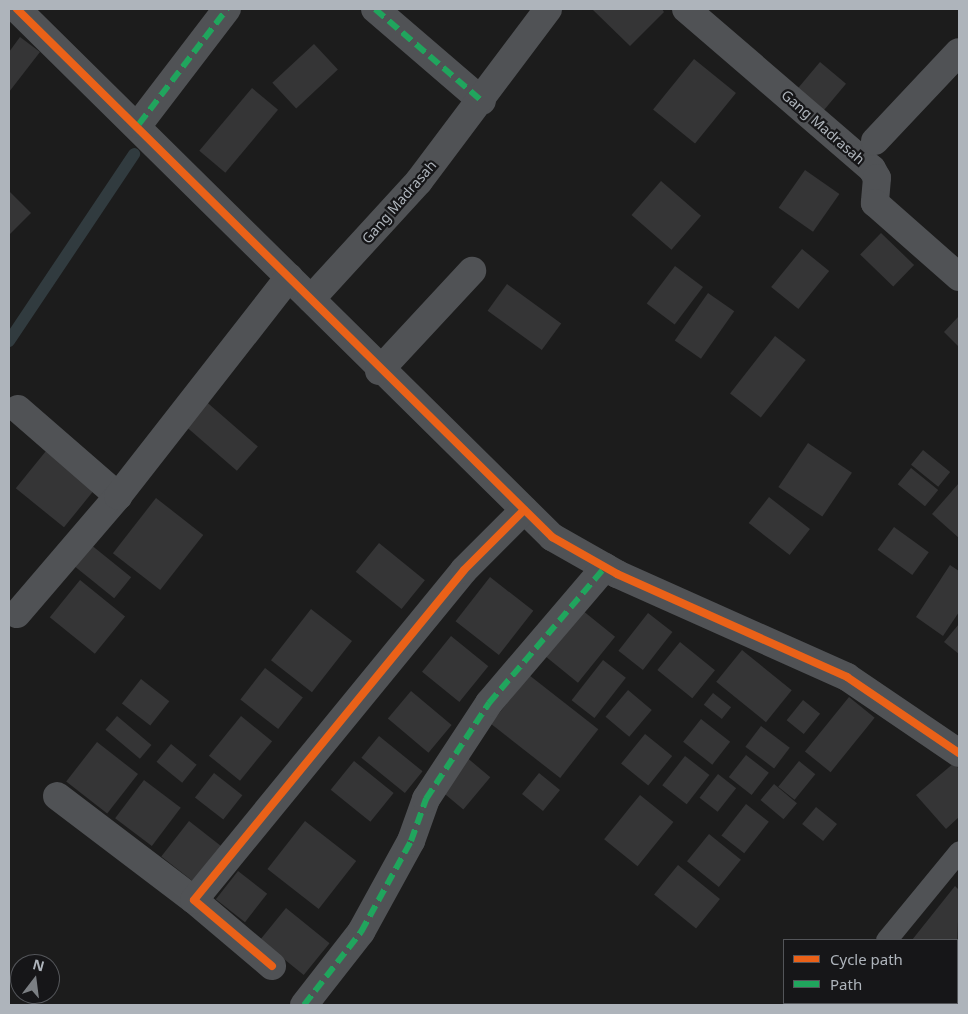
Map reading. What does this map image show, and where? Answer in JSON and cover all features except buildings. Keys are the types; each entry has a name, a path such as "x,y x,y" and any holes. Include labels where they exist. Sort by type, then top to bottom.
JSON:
{"street":[{"path":"17,9 139,124 379,371 552,537 605,567 847,677 956,744"},
{"path":"139,124 227,9"},
{"path":"375,9 482,101"},
{"name":"Gang Madrasah","path":"311,299 420,181 482,101 548,9"},
{"name":"Gang Madrasah","path":"686,9 872,169 877,178 875,203 959,277"},
{"path":"875,141 959,52"},
{"path":"379,371 472,271"},
{"path":"17,614 118,496 289,277"},
{"path":"18,409 118,496"},
{"path":"194,900 464,570 524,510"},
{"path":"304,1005 361,932 411,841 426,799 489,703 605,567"},
{"path":"57,796 194,900 272,966"}],"lane":[{"path":"887,939 959,851"}],"waterway":[{"path":"9,341 134,154"}],"marked path":[{"path":"139,124 227,9"},
{"path":"375,9 482,101"},
{"path":"304,1005 361,932 411,841 426,799 489,703 605,567"}],"cycle path":[{"path":"17,9 552,537 617,574 847,677 959,753"},
{"path":"272,966 194,900 464,570 524,510"}]}
